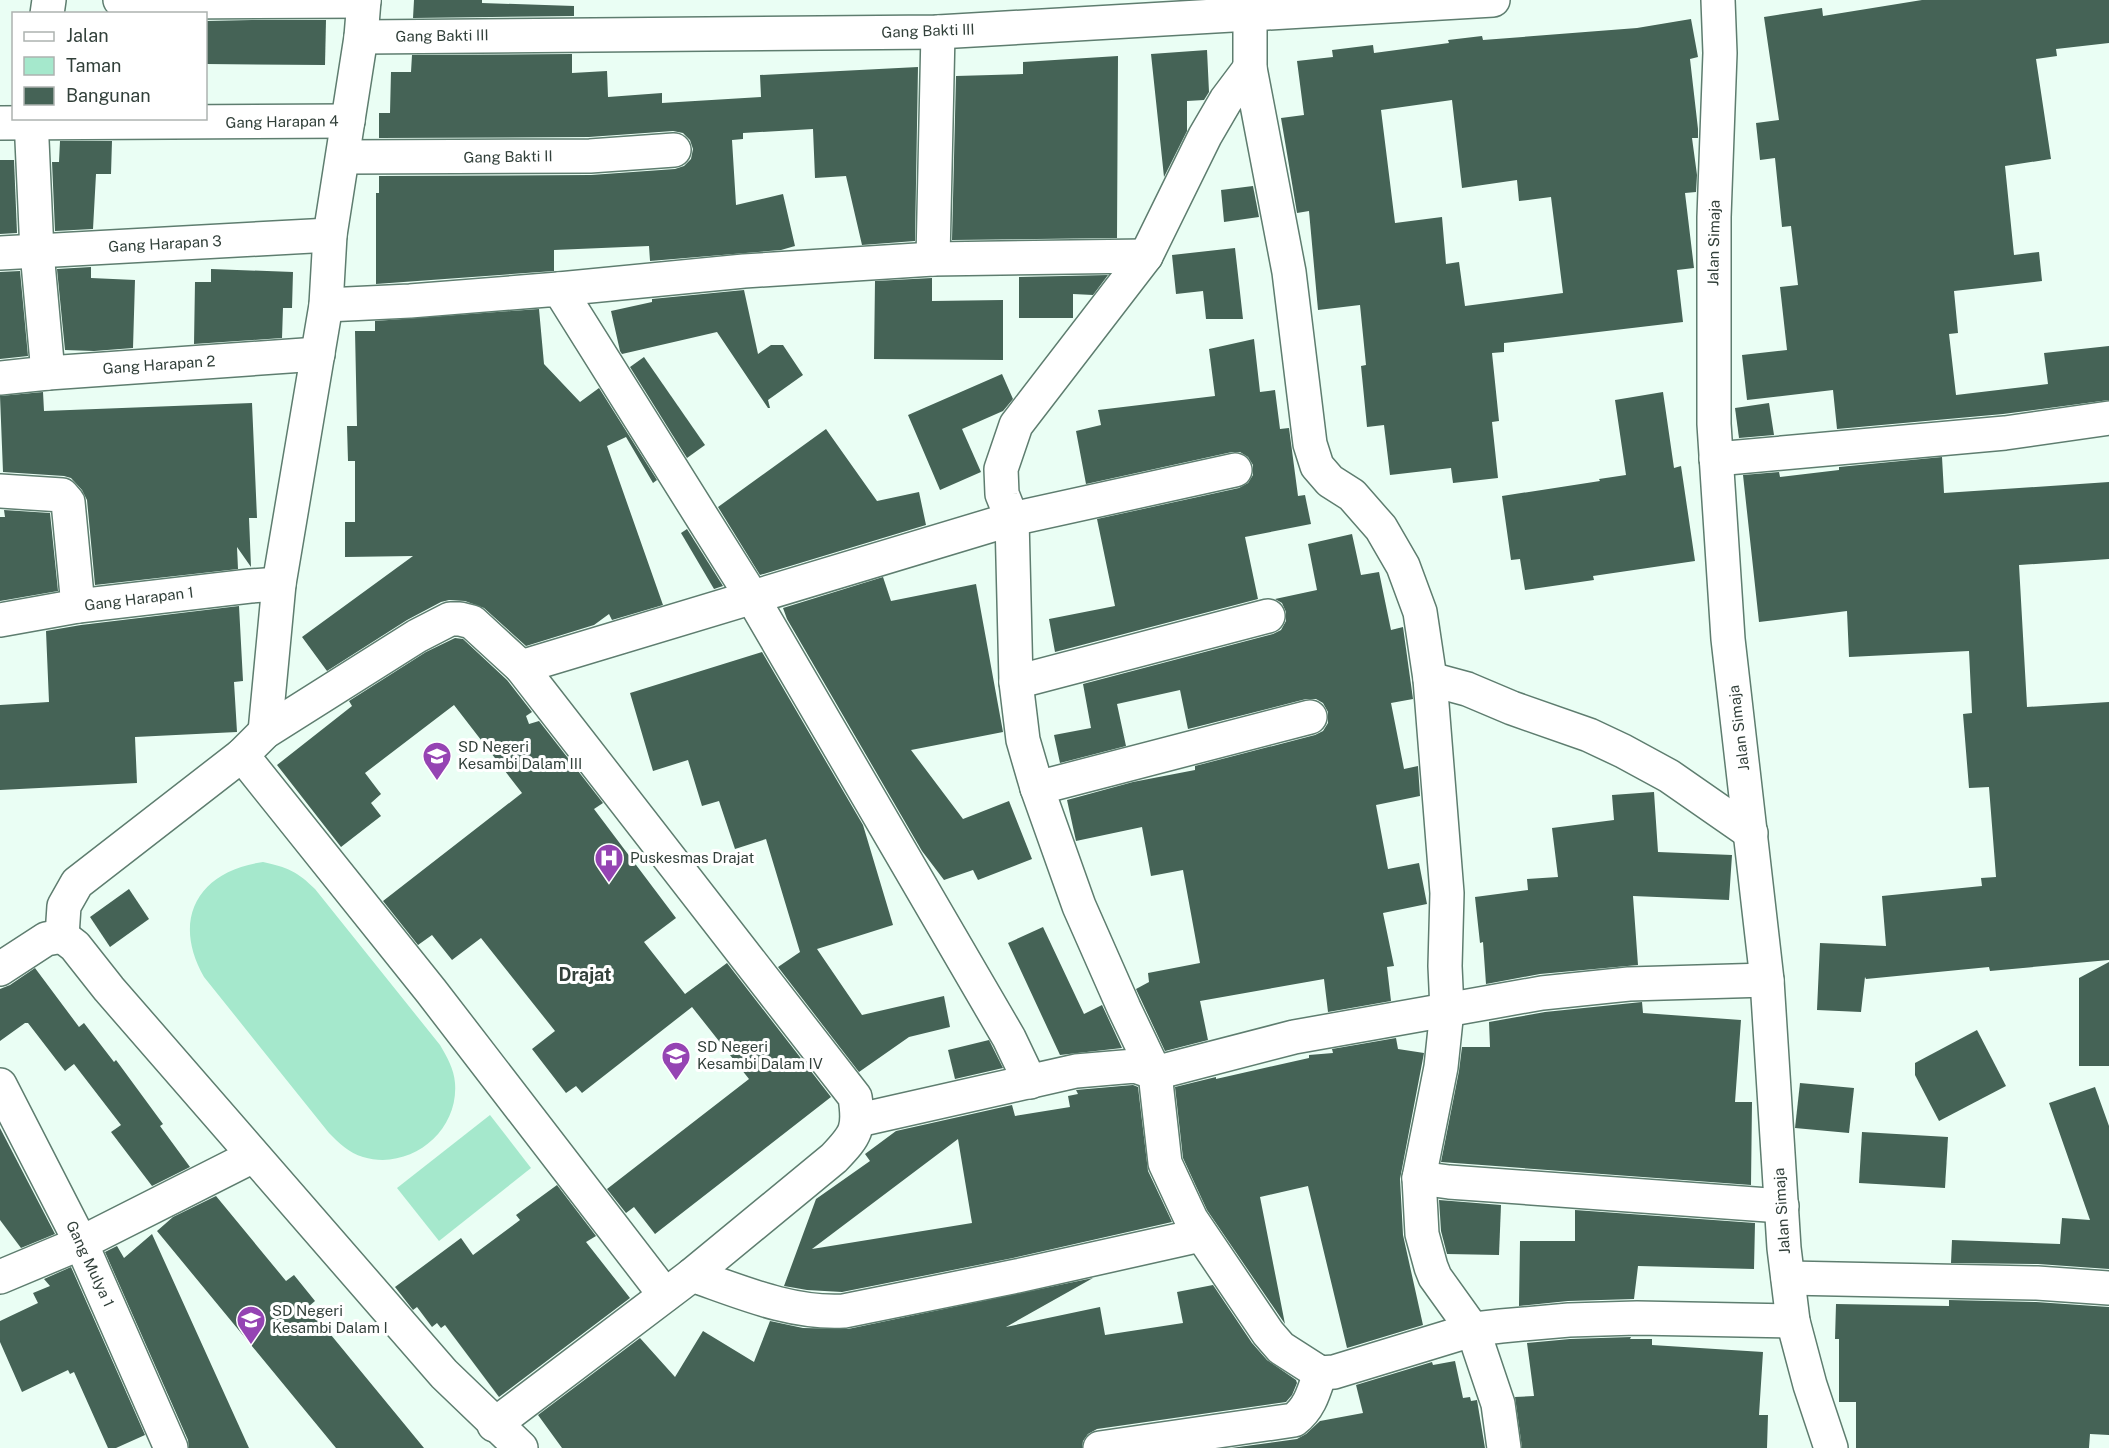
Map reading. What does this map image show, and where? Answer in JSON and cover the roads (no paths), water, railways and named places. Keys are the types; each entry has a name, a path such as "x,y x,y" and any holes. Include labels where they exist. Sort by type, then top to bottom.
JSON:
{"street":[{"path":"120,0 364,1 361,37 330,235 326,305 279,584 265,732"},
{"name":"Gang Bakti III","path":"361,37 938,32 1250,7 1493,0"},
{"name":"Jalan Simaja","path":"1718,0 1720,53 1714,217 1714,424 1728,639 1767,980 1782,1206 1793,1321 1810,1385 1831,1448"},
{"path":"1250,7 1250,68 1289,272 1310,444 1317,466 1330,480 1352,495 1381,528 1403,566 1420,612 1430,679 1447,893 1444,966 1447,1010 1441,1067 1419,1178 1422,1234 1431,1267 1473,1330 1498,1404 1504,1448"},
{"path":"933,259 938,32"},
{"path":"1250,68 1226,100 1205,136 1146,256 1016,425 1001,469 1002,495 1012,519 1016,682 1023,740 1037,788 1079,906 1155,1073 1165,1163 1191,1219 1268,1333 1281,1348 1320,1372 1334,1372 1473,1330 1501,1326 1569,1320 1637,1318 1793,1321"},
{"path":"21,121 38,252 48,373"},
{"name":"Gang Harapan 4","path":"21,121 348,121"},
{"name":"Gang Bakti II","path":"343,157 590,156 674,150"},
{"name":"Gang Harapan 3","path":"0,254 330,235"},
{"path":"326,305 559,289 744,271 933,259 1146,256"},
{"path":"559,289 752,597 1009,1038 1030,1082"},
{"name":"Gang Harapan 2","path":"0,378 318,354"},
{"path":"1716,459 2005,433 2109,418"},
{"path":"520,667 1012,519 1235,470"},
{"path":"0,491 51,493 62,495 68,502 78,606"},
{"name":"Gang Harapan 1","path":"0,620 78,606 279,584"},
{"path":"1016,682 1268,616"},
{"path":"62,936 64,906 77,884 242,755 265,732 417,636 450,619 472,622 520,667 855,1097 859,1120 849,1141 834,1158 692,1275 494,1425"},
{"path":"1430,679 1467,689 1512,708 1589,735 1623,751 1669,776 1751,834"},
{"path":"1037,788 1310,717"},
{"path":"242,755 431,991 665,1296"},
{"path":"0,969 46,939 62,936 75,946 109,989 444,1374 494,1425 521,1448"},
{"path":"859,1120 1076,1071 1136,1066 1155,1073 1294,1037 1542,993 1629,984 1767,980"},
{"name":"Gang Mulya 1","path":"0,1085 81,1243 171,1448"},
{"path":"0,1276 81,1243 254,1156"},
{"path":"1419,1178 1782,1206"},
{"path":"692,1275 769,1302 830,1312 844,1311 1017,1276 1201,1234"},
{"path":"1788,1278 2037,1283 2109,1287"},
{"path":"1100,1448 1294,1420 1302,1414 1308,1404 1320,1372"}],"place":[{"name":"SD Negeri Kesambi Dalam III","path":"437,782"},
{"name":"Puskesmas Drajat","path":"609,884"},
{"name":"SD Negeri Kesambi Dalam IV","path":"676,1082"},
{"name":"SD Negeri Kesambi Dalam I","path":"251,1346"}],"district":[{"name":"Drajat","path":"585,975"}]}
